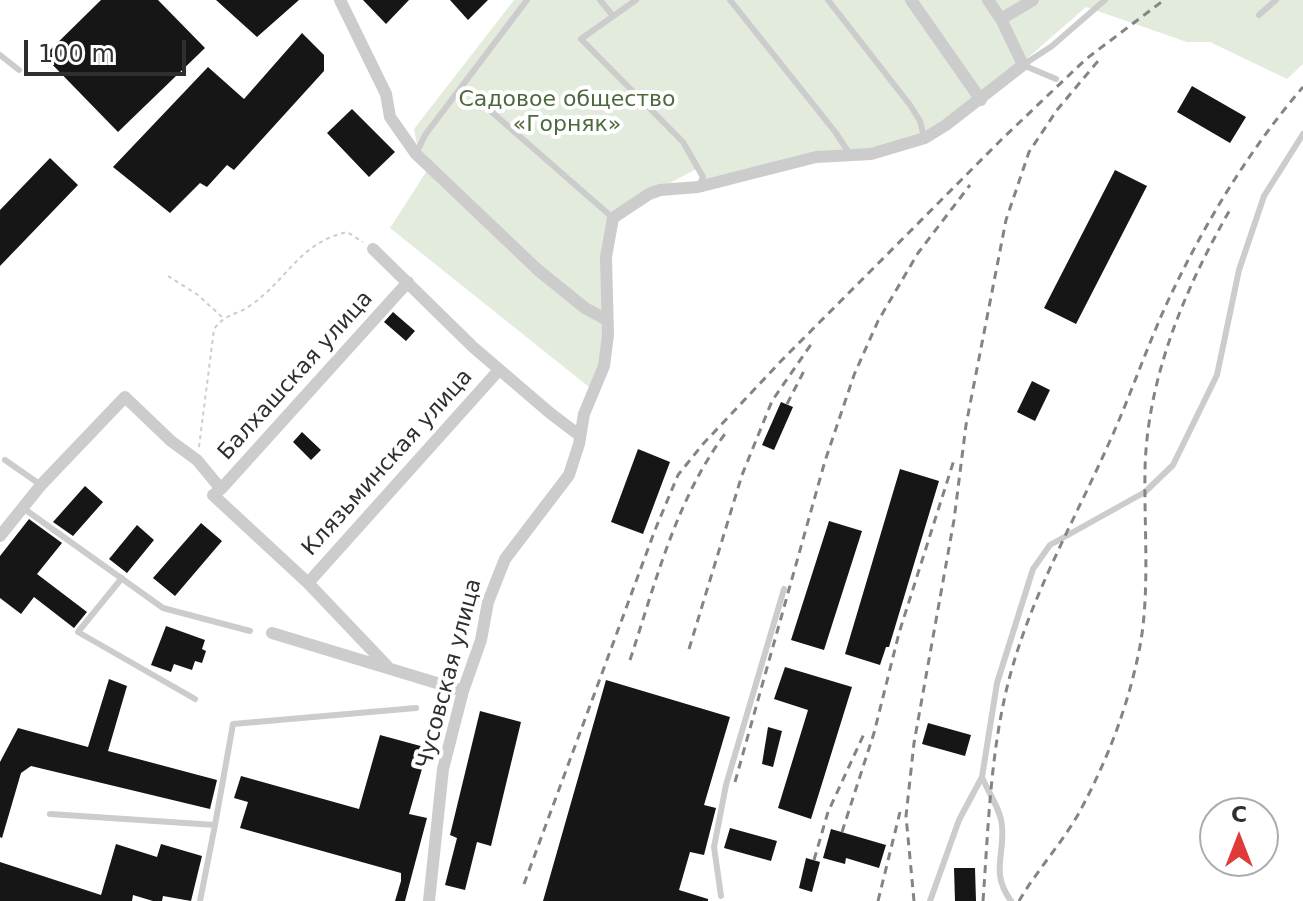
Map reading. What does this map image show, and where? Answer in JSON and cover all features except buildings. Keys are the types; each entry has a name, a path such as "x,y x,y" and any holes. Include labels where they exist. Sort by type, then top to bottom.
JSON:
{"street":[{"path":"340,0 386,94 390,117 416,154 538,270 585,308 607,320"},
{"path":"911,0 981,100"},
{"path":"613,218 649,194 698,187 816,157 871,154 925,138 981,100 1023,65 1001,19 988,0"},
{"path":"1001,19 1033,0"},
{"name":"Чусовская улица","path":"429,901 443,769 463,691 481,640 488,602 505,559 569,475 584,414 604,366 608,335 606,257 613,218"},
{"path":"373,249 499,370 579,435"},
{"name":"Балхашская улица","path":"217,492 408,282"},
{"name":"Клязьминская улица","path":"308,583 499,370"},
{"path":"0,536 41,485 125,397 171,441 197,460 217,492 387,666"},
{"path":"272,633 463,691"}],"lane":[{"path":"416,154 425,135 527,0"},
{"path":"600,0 613,16"},
{"path":"636,0 581,39 683,142 703,177 698,187"},
{"path":"730,0 836,133 847,150 846,155"},
{"path":"828,0 910,105 920,121 925,138"},
{"path":"1023,65 1052,46 1105,0"},
{"path":"1259,15 1276,0"},
{"path":"0,55 19,70"},
{"path":"1023,65 1056,79"},
{"path":"462,86 613,218"},
{"path":"930,901 959,820 982,777 997,683 1033,569 1050,545 1145,492 1173,465 1217,375 1239,270 1264,196 1303,134"},
{"path":"5,460 41,485"},
{"path":"23,508 163,608 250,631"},
{"path":"122,578 78,632 195,699"},
{"path":"721,896 714,847 726,785 784,589"},
{"path":"200,901 233,724 416,708"},
{"path":"982,777 1003,824 998,866 1001,888 1011,901"},
{"path":"50,814 215,825"}],"path":[{"path":"197,460 214,329 222,318 252,305 325,237 347,232 373,249"},
{"path":"168,276 198,295 222,318"}],"green space":[{"name":"Садовое общество «Горняк»","path":"514,0 1303,0 1303,64 1287,79 1210,42 1187,42 1086,7 1015,69 931,131 853,154 709,184 700,167 629,205 613,218 602,353 589,387 390,228 430,166 418,150 414,129"}],"railway":[{"path":"524,884 678,475 782,360 1002,139 1086,59 1164,0"},
{"path":"914,901 906,816 914,743 954,520 966,425 1006,220 1029,152 1057,110 1098,61"},
{"path":"983,901 996,747 1005,696 1024,630 1117,426 1167,303 1196,246 1245,163 1303,87"},
{"path":"735,782 825,461 854,375 878,321 918,253 970,185"},
{"path":"1019,901 1080,811 1124,710 1143,625 1146,581 1145,470 1153,402 1161,368 1184,302 1231,208"},
{"path":"689,649 742,475 772,401 814,340"},
{"path":"787,404 804,371"},
{"path":"630,660 681,511 710,456 728,430"},
{"path":"842,832 874,733 899,633 954,460"},
{"path":"814,860 828,812 864,734"},
{"path":"878,901 900,812"}]}
